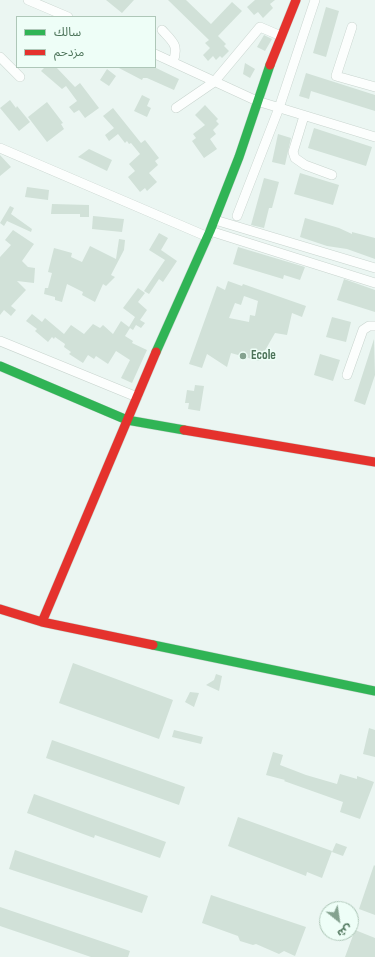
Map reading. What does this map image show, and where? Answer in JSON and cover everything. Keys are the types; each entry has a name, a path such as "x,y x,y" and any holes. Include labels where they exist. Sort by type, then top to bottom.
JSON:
{"street":[{"path":"28,0 66,16"},
{"path":"42,622 159,344 215,220 239,157 257,101 296,0"},
{"path":"237,216 279,108 315,0"},
{"path":"176,108 214,82 260,27 281,36"},
{"path":"352,27 336,76 375,87"},
{"path":"162,30 175,46 176,53 173,62"},
{"path":"156,54 257,101 375,136"},
{"path":"0,57 20,77"},
{"path":"304,116 293,152 295,158 304,165 332,175"},
{"path":"0,148 209,234 375,283"},
{"path":"215,220 375,268"},
{"path":"347,375 363,330 369,326 375,326"},
{"path":"0,341 137,397"},
{"path":"0,366 127,420 375,462"},
{"path":"0,609 42,622 375,692"}],"building":[{"path":"106,0 134,0 122,13"},
{"path":"168,0 186,0 211,24 232,2 242,11 218,36 226,44 224,46 229,51 222,58 220,56 216,60 213,56 208,61 203,55 210,48 205,43 209,40"},
{"path":"255,0 275,0 270,4 273,8 263,18 258,12 254,15 247,7"},
{"path":"326,7 339,11 326,57 313,53"},
{"path":"264,35 272,39 265,51 257,47"},
{"path":"245,63 255,69 250,78 243,74"},
{"path":"44,68 57,68 75,87 80,83 99,108 85,118 79,110 74,113 69,107 77,101 66,86 62,89 41,71"},
{"path":"119,68 156,68 179,79 174,90 147,78 143,78 142,80"},
{"path":"107,69 116,76 109,86 100,80"},
{"path":"306,73 375,95 375,111 311,91 309,99 299,96"},
{"path":"142,95 150,99 147,106 151,108 147,117 134,111"},
{"path":"10,100 30,122 19,131 0,108"},
{"path":"47,102 63,123 61,124 64,129 47,142 28,117"},
{"path":"205,105 218,119 216,121 219,124 213,130 216,134 210,139 217,149 204,158 192,141 196,138 193,134 205,125 195,115"},
{"path":"113,108 141,143 145,140 159,158 155,161 158,165 149,173 157,182 147,191 145,188 140,192 128,177 135,171 129,164 140,154 131,143 129,144 127,141 125,143 118,134 109,141 105,135 114,128 103,116"},
{"path":"314,128 372,147 366,166 308,148"},
{"path":"278,134 291,138 285,165 272,162"},
{"path":"89,149 112,160 107,171 78,157"},
{"path":"0,155 11,167 0,176"},
{"path":"300,173 339,185 333,205 294,194"},
{"path":"264,178 279,182 272,208 269,208 264,228 251,225"},
{"path":"27,187 49,190 48,200 25,197"},
{"path":"52,204 89,205 89,217 80,217 80,214 51,214"},
{"path":"10,206 14,208 11,214 32,229 31,232 7,221 4,226 0,223"},
{"path":"93,216 124,219 122,232 92,229"},
{"path":"305,218 339,228 352,234 352,232 375,238 375,259 347,249 327,246 300,237"},
{"path":"13,230 34,244 22,261 28,267 35,268 34,283 17,281 26,290 11,306 16,310 11,316 4,310 0,315 0,257 11,245 5,240"},
{"path":"159,233 168,238 161,250 177,261 163,282 159,279 149,294 144,291 165,260 149,250"},
{"path":"119,239 125,240 124,250 111,275 115,277 106,286 103,284 95,302 82,295 83,292 67,284 62,302 55,300 55,297 44,294 45,288 48,288 52,273 48,272 54,248 72,253 71,257 82,262 90,246 116,259"},
{"path":"238,247 305,267 300,280 284,275 283,279 233,264"},
{"path":"344,279 375,290 375,312 337,300"},
{"path":"228,281 242,286 243,284 306,306 302,317 292,313 287,335 275,333 259,361 231,353 227,367 207,354 202,368 189,364 217,286 225,290","holes":["244,296 258,301 255,316 250,315 249,322 229,318 235,303 241,305"]},
{"path":"138,288 145,293 138,302 147,310 140,320 145,323 141,328 136,325 133,330 130,328 125,336 133,341 132,343 147,350 132,383 121,378 130,360 116,351 108,364 96,356 94,359 88,355 83,363 69,354 71,352 64,347 65,344 55,337 54,339 52,337 48,342 35,331 37,329 26,321 32,314 42,322 45,318 64,334 71,325 84,334 93,324 100,328 103,325 113,334 121,321 129,327 135,317 123,308"},
{"path":"332,317 351,322 346,342 326,337"},
{"path":"374,339 375,375 365,405 354,401"},
{"path":"320,354 340,360 333,381 314,375"},
{"path":"195,385 204,386 200,411 188,409 189,403 185,403 187,390 194,391"},
{"path":"73,663 173,700 159,739 59,703"},
{"path":"216,674 222,676 219,691 206,685 214,680"},
{"path":"190,692 199,693 194,707 185,702"},
{"path":"369,728 375,730 375,757 363,754"},
{"path":"174,730 203,737 201,744 172,737"},
{"path":"52,740 185,787 179,805 46,758"},
{"path":"273,752 283,755 280,765 306,775 337,784 340,774 357,779 357,776 374,782 360,819 340,812 343,802 284,781 285,780 266,775"},
{"path":"34,794 166,842 160,858 95,835 94,838 27,813"},
{"path":"238,817 332,851 322,878 307,872 306,876 228,846"},
{"path":"336,843 347,847 343,856 332,852"},
{"path":"15,850 148,896 142,913 9,869"},
{"path":"374,865 375,915 359,909"},
{"path":"211,895 306,927 295,956 284,951 279,954 256,944 253,945 240,941 238,936 202,923"},
{"path":"0,907 130,951 128,957 91,957 0,926"},
{"path":"359,932 375,938 375,957 345,957 351,941 359,941"}],"traffic: fast":[{"path":"156,352 210,231 239,157 270,65"},
{"path":"0,366 127,420 184,430"},
{"path":"153,645 375,691"}],"traffic: jam":[{"path":"270,65 296,0"},
{"path":"42,622 156,352"},
{"path":"184,430 375,462"},
{"path":"0,609 42,622 153,645"}],"place":[{"name":"Ecole","path":"243,356"}]}
